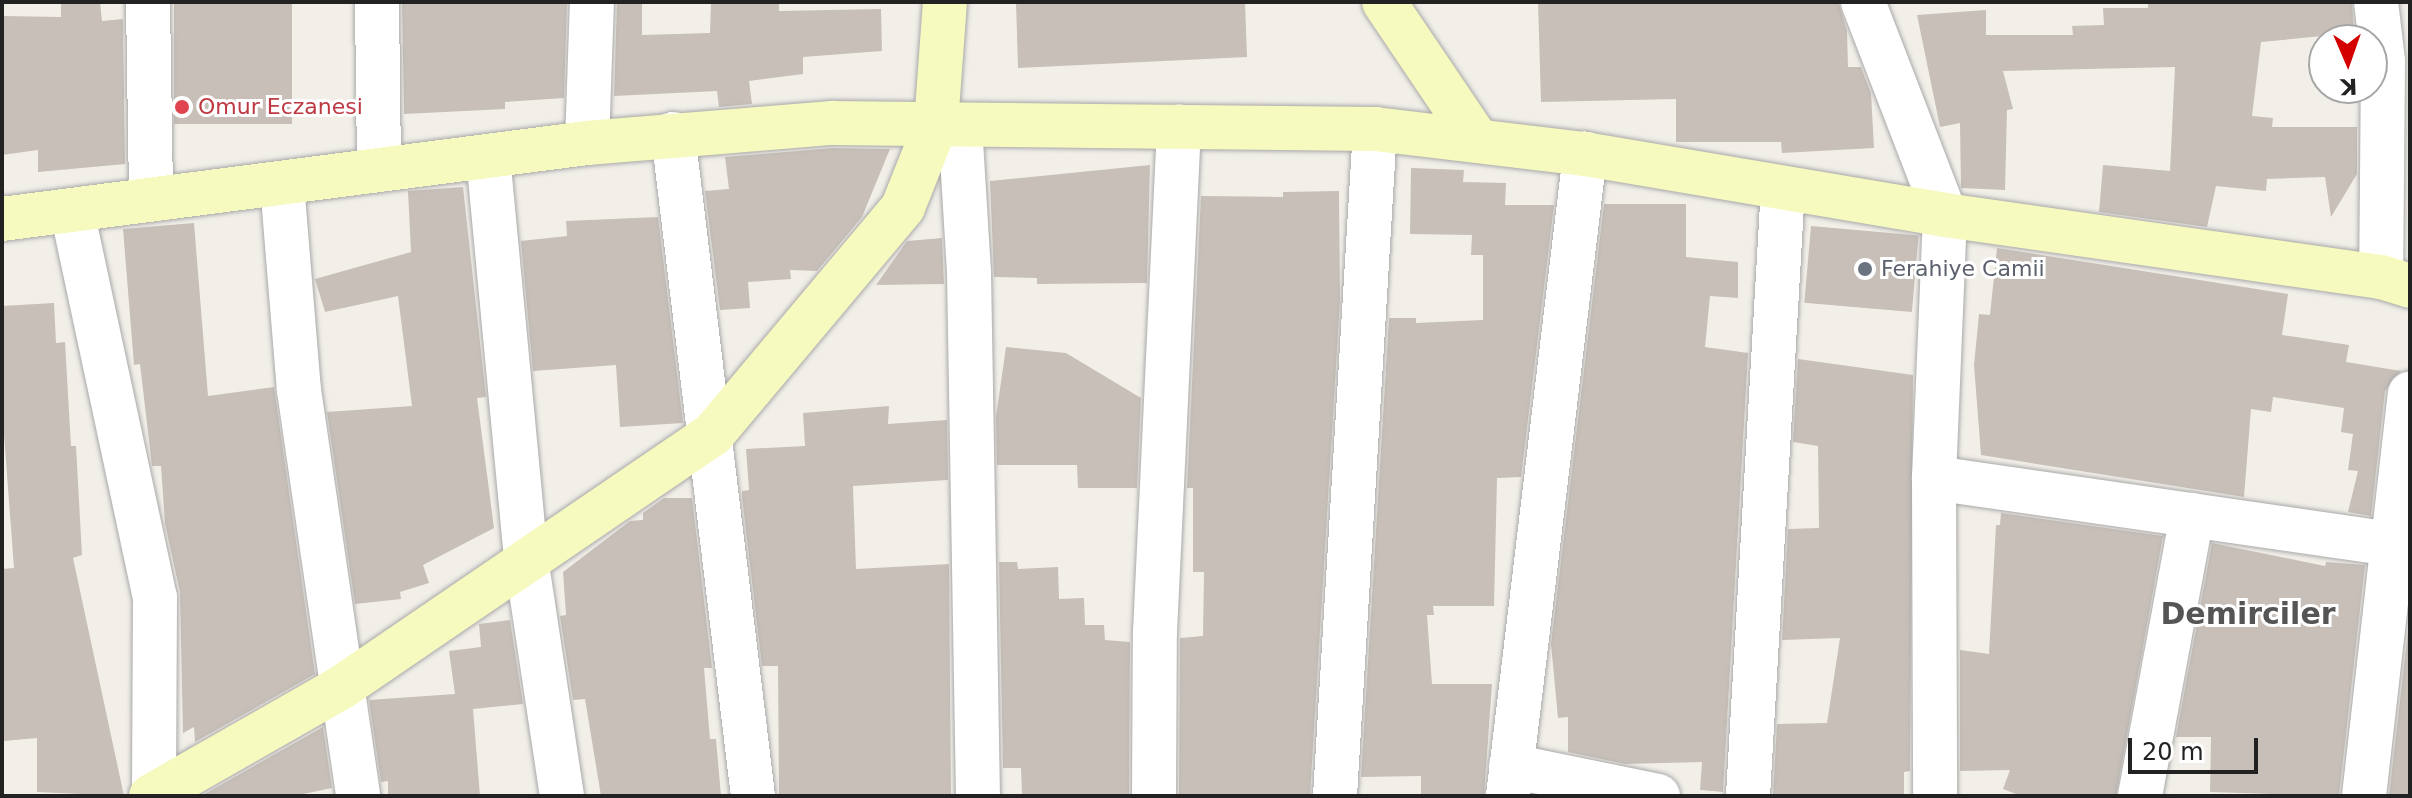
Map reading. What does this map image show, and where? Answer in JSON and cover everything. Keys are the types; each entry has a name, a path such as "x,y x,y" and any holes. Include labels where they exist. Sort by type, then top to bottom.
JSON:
{"street":[{"path":"148,2 151,199"},
{"path":"377,2 379,170"},
{"path":"587,143 592,2"},
{"path":"945,2 948,125 969,272 978,796"},
{"path":"1384,2 1477,140"},
{"path":"1863,2 1945,215 1934,478 1935,796"},
{"path":"2,219 587,143 832,123 1375,129 1585,154 1945,215 2396,282 2383,61 2376,2"},
{"path":"153,795 342,687 526,558 712,435 903,207 948,125"},
{"path":"1154,796 1155,632 1179,127"},
{"path":"1335,796 1375,129"},
{"path":"673,134 712,435 753,796"},
{"path":"1585,154 1509,781 1658,796"},
{"path":"488,156 526,558 562,796"},
{"path":"282,184 299,390 358,796"},
{"path":"1748,796 1783,188"},
{"path":"72,211 155,597 153,795"},
{"path":"2364,796 2410,394"},
{"path":"1934,478 2392,544"},
{"path":"2140,796 2192,515"}],"building":[{"path":"61,2 100,2 102,21 123,19 125,164 38,172 38,150 2,155 2,16 61,17"},
{"path":"174,2 292,2 292,124 174,124"},
{"path":"402,2 567,2 564,98 505,102 505,109 404,114"},
{"path":"617,2 642,2 642,35 710,33 711,2 779,2 779,11 881,9 882,51 803,57 803,74 749,81 752,104 719,107 717,91 614,96"},
{"path":"1016,2 1245,2 1247,57 1018,68"},
{"path":"1538,2 1839,4 1847,31 1848,67 1861,67 1871,93 1874,148 1782,153 1781,142 1676,142 1676,99 1541,102"},
{"path":"2148,2 2352,2 2353,24 2308,24 2308,37 2261,42 2252,116 2273,118 2272,127 2357,127 2357,174 2331,217 2325,177 2267,179 2266,191 2216,186 2207,227 2099,212 2103,165 2170,171 2175,67 2003,71 2013,109 2007,110 2005,190 1961,188 1960,123 1940,127 1917,15 1986,10 1986,35 2073,35 2072,26 2104,25 2103,8 2148,8"},
{"path":"833,148 890,149 862,217 817,271 790,270 791,279 748,282 750,308 720,310 705,191 729,189 725,157"},
{"path":"1150,165 1147,283 1037,284 1037,278 994,277 990,181"},
{"path":"1411,168 1464,170 1463,182 1506,183 1505,205 1554,205 1521,477 1497,478 1494,606 1433,606 1434,615 1427,615 1432,684 1492,684 1484,796 1421,796 1421,776 1361,777 1389,318 1416,318 1416,323 1483,320 1483,255 1471,255 1472,235 1410,234"},
{"path":"463,187 486,397 477,398 494,528 423,565 429,583 400,592 401,599 355,604 327,412 412,406 398,296 325,312 315,279 411,252 408,191"},
{"path":"1339,191 1340,300 1310,796 1179,796 1180,638 1203,636 1204,572 1193,572 1193,488 1187,488 1201,196 1283,197 1283,192"},
{"path":"1604,204 1686,204 1686,257 1738,262 1738,298 1710,296 1705,347 1748,353 1723,792 1700,790 1702,762 1625,764 1568,752 1568,717 1558,718 1551,644"},
{"path":"658,217 683,423 620,427 616,365 533,371 521,241 567,236 566,221"},
{"path":"194,223 208,396 274,387 315,674 195,742 194,727 183,733 180,592 165,524 161,466 152,466 140,364 134,365 123,229"},
{"name":"Ferahiye Camii","path":"1811,226 1919,235 1912,312 1804,303"},
{"path":"942,238 944,284 876,285 907,241"},
{"path":"1997,248 2288,294 2282,335 2349,345 2346,362 2401,371 2385,391 2371,516 2348,512 2358,471 2348,470 2353,434 2341,432 2344,408 2273,397 2271,412 2251,409 2244,497 1981,455 1974,365 1979,314 1990,315"},
{"path":"54,303 56,343 65,342 71,446 76,446 82,555 73,558 124,796 37,792 37,738 4,741 2,569 14,568 2,408 2,306"},
{"path":"1006,347 1066,353 1141,398 1137,488 1078,488 1077,465 997,465 996,417"},
{"path":"1798,359 1913,375 1910,771 1904,772 1904,796 1773,795 1777,724 1827,723 1840,638 1782,640 1788,529 1819,528 1818,446 1793,442"},
{"path":"889,406 888,424 947,420 948,480 853,486 856,569 949,564 951,796 779,796 778,666 762,666 742,497 742,491 749,490 746,449 805,446 803,413"},
{"path":"664,498 692,498 712,668 704,668 710,739 716,739 721,796 601,796 585,699 573,700 560,616 566,615 563,572 630,521 643,520 643,513"},
{"path":"2001,513 2163,536 2116,796 2021,796 2003,789 2010,770 1960,771 1960,650 1989,654 1996,525 2000,525"},
{"path":"2212,543 2325,566 2326,562 2365,565 2339,796 2210,792 2211,737 2176,737"},
{"path":"999,562 1017,562 1018,569 1058,567 1059,599 1084,598 1085,625 1104,625 1105,640 1130,642 1129,796 1022,794 1021,768 1003,768"},
{"path":"2410,614 2410,796 2389,796"},
{"path":"510,620 523,704 473,709 480,796 388,796 388,781 381,782 369,700 455,694 449,651 481,647 479,624"},
{"path":"323,727 332,788 294,796 201,796"}],"place":[{"name":"Omur Eczanesi","path":"182,107"},
{"name":"Ferahiye Camii","path":"1865,269"}],"district":[{"name":"Demirciler","path":"2248,614"}]}
